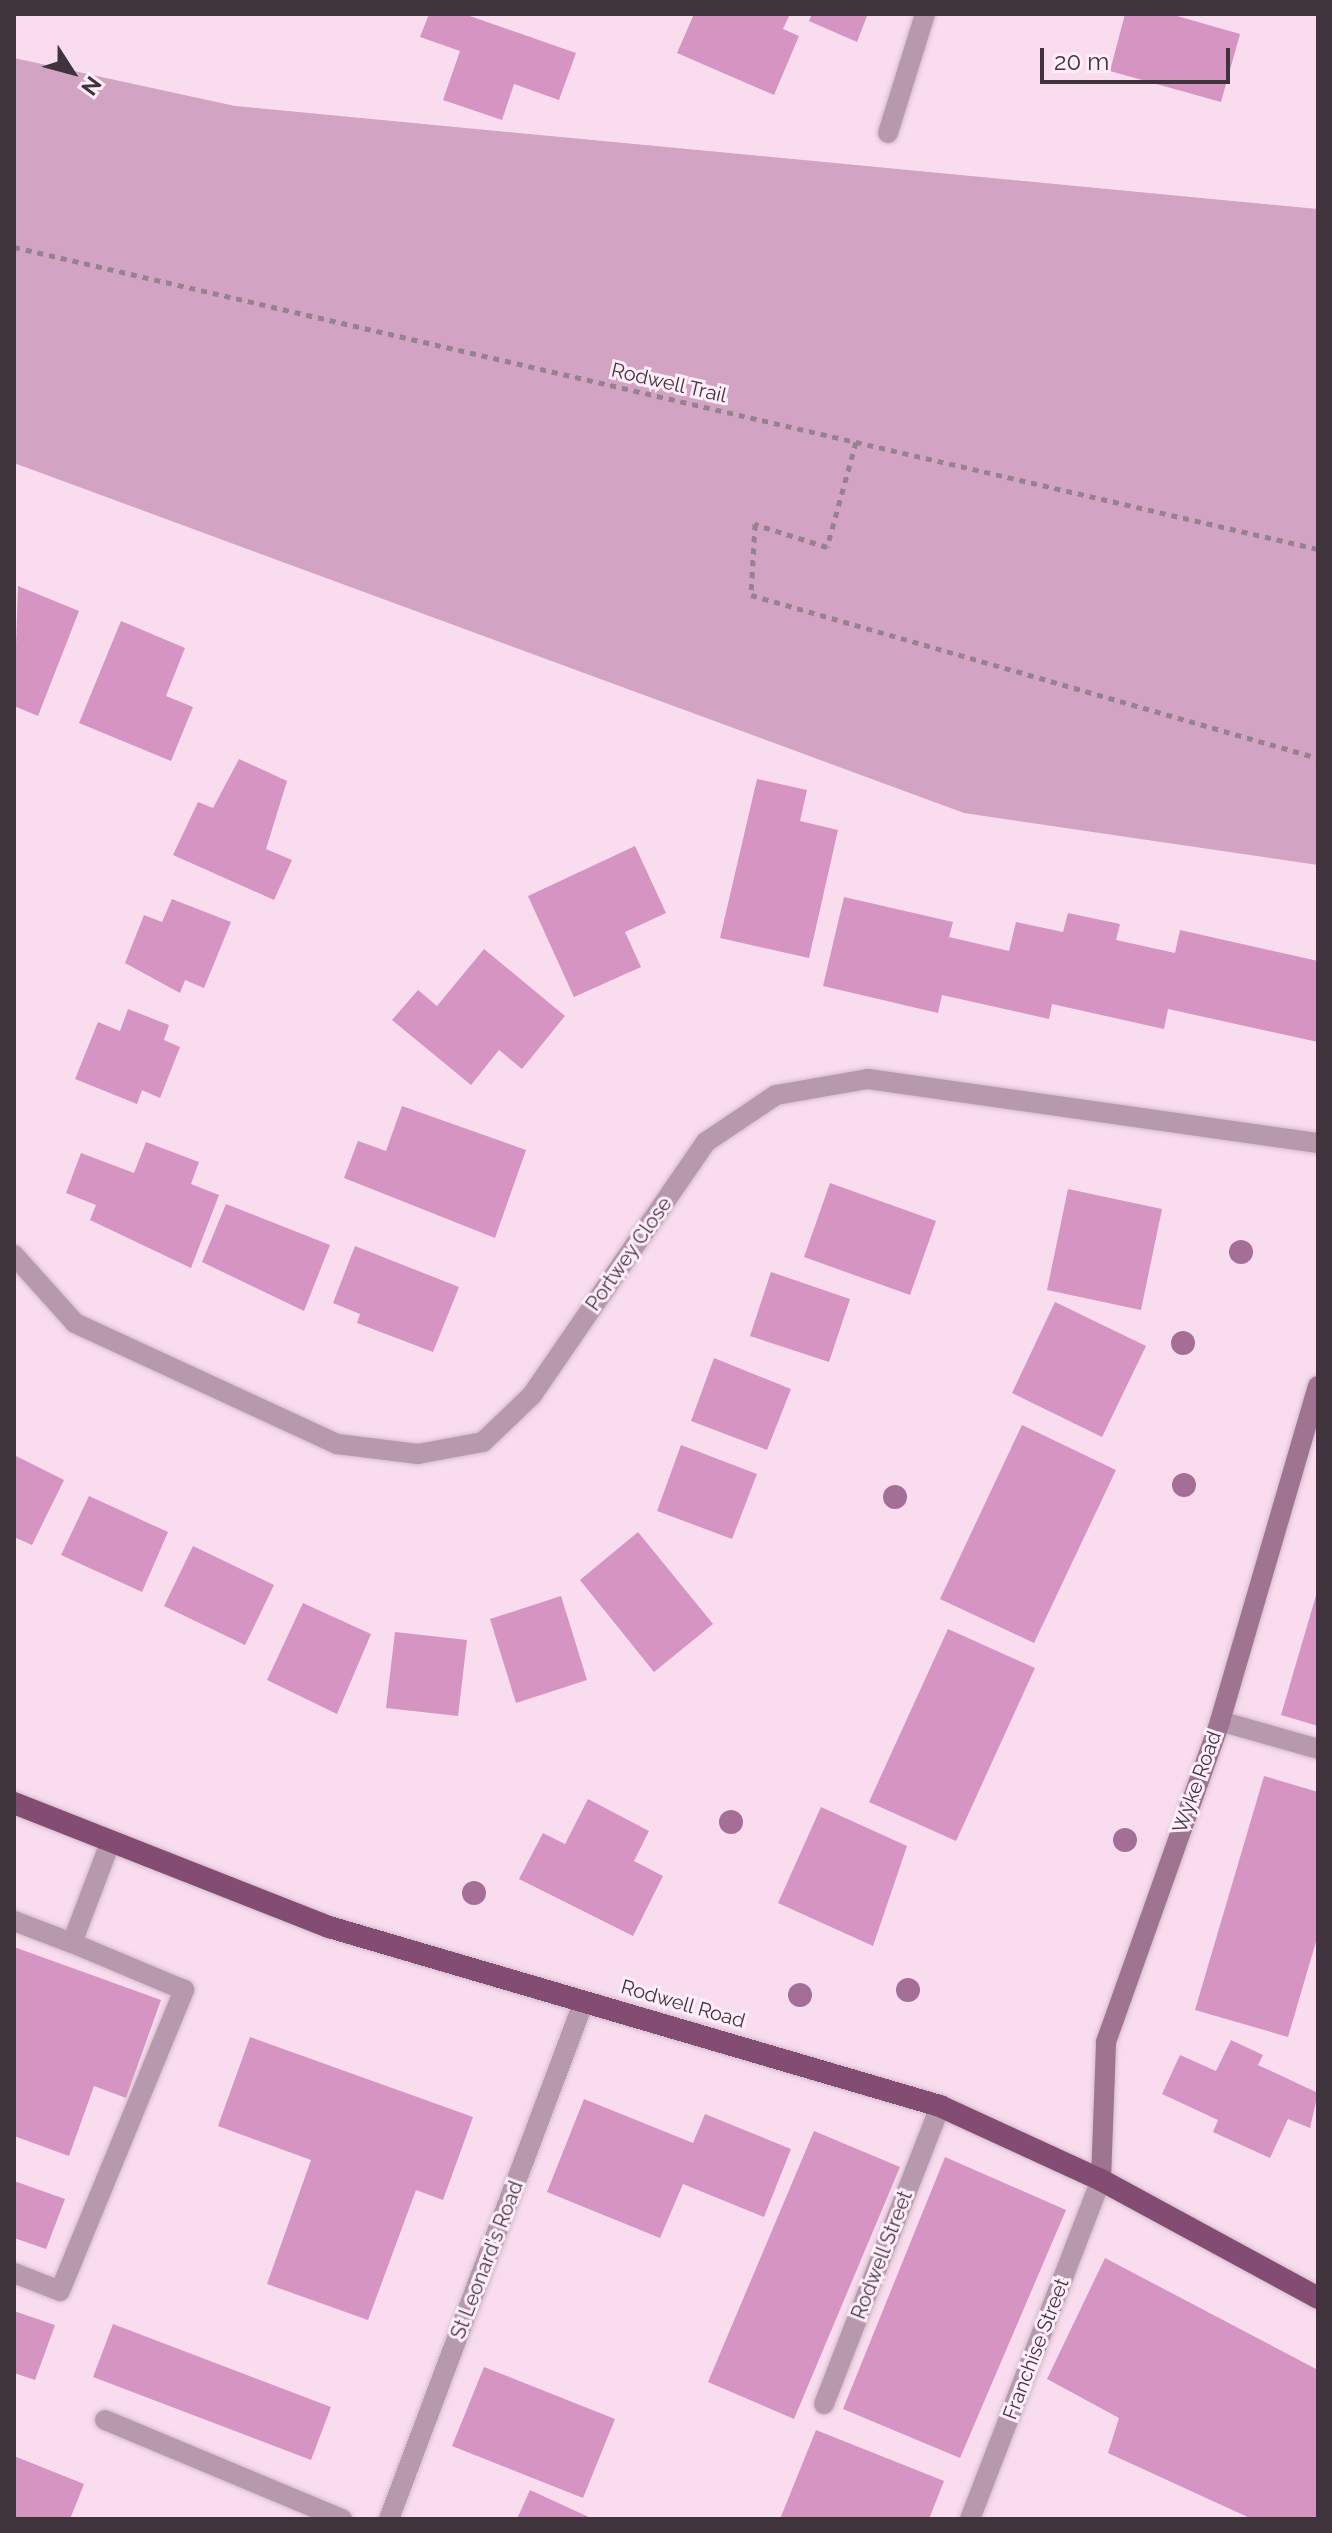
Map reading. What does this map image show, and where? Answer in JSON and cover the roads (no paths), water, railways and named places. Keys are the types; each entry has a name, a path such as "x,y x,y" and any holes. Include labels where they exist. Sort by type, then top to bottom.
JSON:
{"highway":[{"name":"Rodwell Road","path":"14,1803 329,1927 940,2106 1101,2180 1318,2298"}],"main road":[{"name":"Wyke Road","path":"1101,2180 1106,2042 1220,1721 1318,1386"}],"street":[{"path":"888,133 925,14"},
{"name":"Portwey Close","path":"14,1255 75,1323 337,1444 418,1454 483,1442 532,1395 706,1142 776,1095 868,1079 1318,1143"},
{"path":"1220,1721 1318,1749"},
{"path":"72,1943 110,1843"},
{"path":"14,1921 184,1990 60,2291 14,2273"},
{"name":"St Leonard's Road","path":"389,2519 584,2001"},
{"name":"Rodwell Street","path":"824,2404 940,2106"},
{"name":"Franchise Street","path":"970,2519 1101,2180"},
{"path":"105,2420 342,2519"}]}
